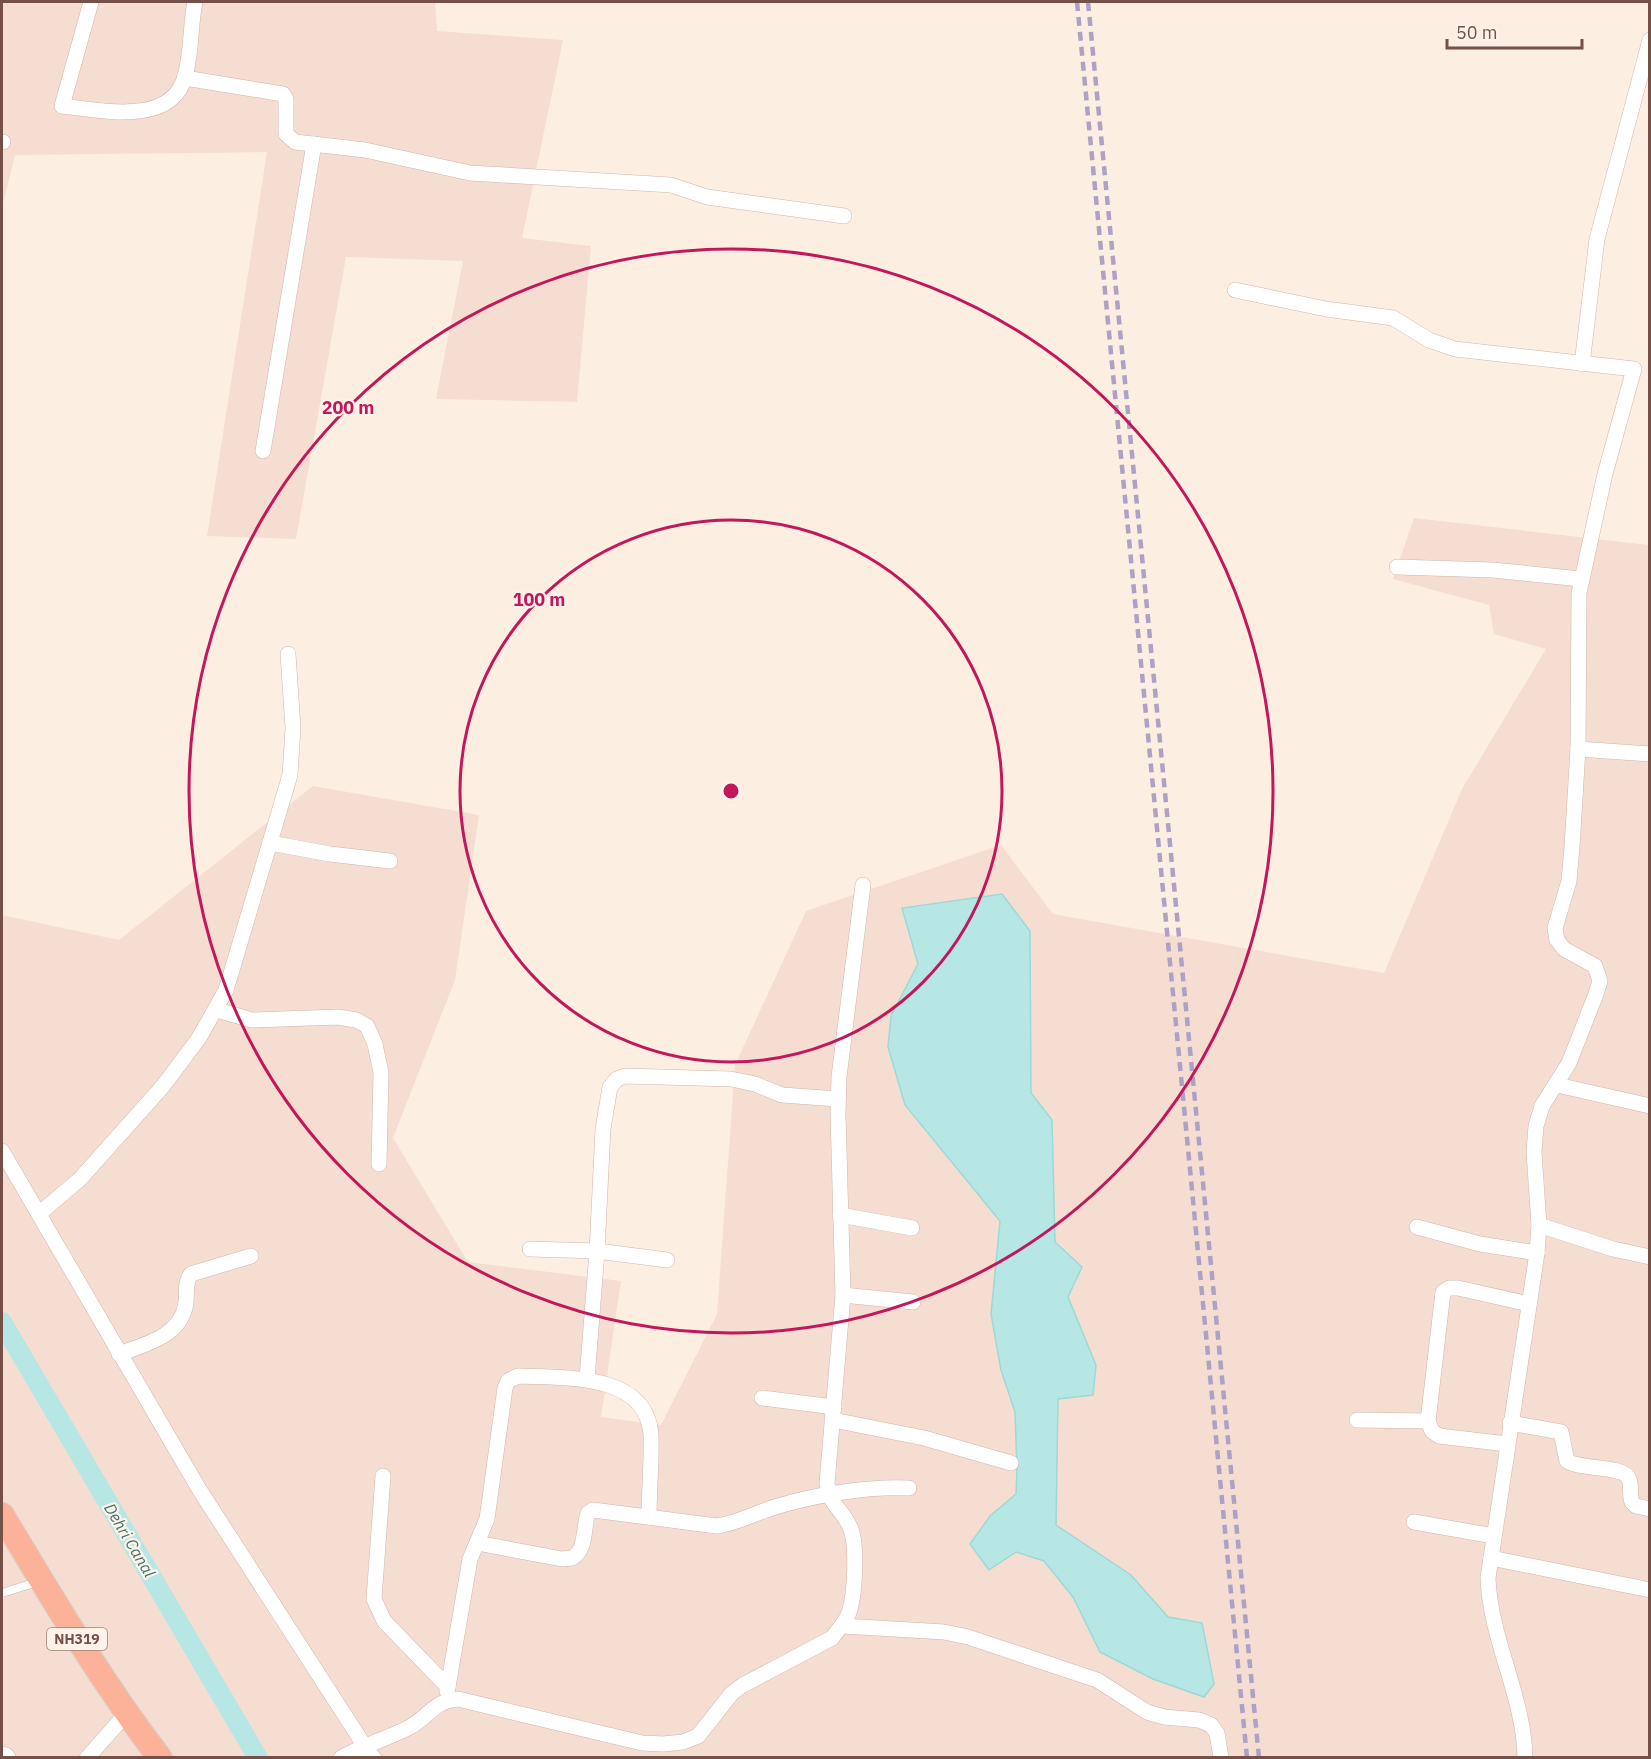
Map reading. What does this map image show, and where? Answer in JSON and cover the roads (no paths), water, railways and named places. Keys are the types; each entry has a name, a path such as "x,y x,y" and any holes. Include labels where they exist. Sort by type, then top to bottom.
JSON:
{"highway":[{"name":"NH319","path":"2,1515 126,1714 160,1758"}],"street":[{"path":"91,2 62,106 124,112 150,110 167,103 178,93 185,78 195,2"},
{"path":"1582,364 1598,239 1650,40"},
{"path":"185,78 283,94 286,99 288,137 295,142 364,150 470,173 683,186 707,197 843,216"},
{"path":"263,451 314,144"},
{"path":"1235,290 1326,309 1393,318 1429,340 1455,349 1650,372"},
{"path":"1525,1758 1521,1723 1489,1600 1491,1558 1537,1253 1539,1225 1534,1152 1536,1126 1542,1106 1569,1063 1600,981 1595,966 1564,949 1557,940 1556,928 1571,865 1578,750 1581,579 1605,474 1634,369"},
{"path":"1397,567 1493,570 1581,579"},
{"path":"40,1213 80,1179 114,1143 163,1086 217,1010 234,966 290,775 293,755 288,654"},
{"path":"1578,750 1650,754"},
{"path":"270,843 390,861"},
{"path":"383,1476 374,1587 377,1610 446,1694 464,1700 642,1743 683,1742 698,1736 732,1693 743,1685 832,1638 843,1626 852,1596 855,1542 851,1529 829,1496 827,1483 843,1295 838,1099 863,885"},
{"path":"217,1010 252,1020 338,1017 356,1020 367,1026 375,1044 381,1073 379,1164"},
{"path":"587,1379 597,1251 603,1129 610,1087 617,1079 625,1076 731,1080 755,1084 782,1095 838,1099"},
{"path":"1557,1084 1650,1106"},
{"path":"2,1151 200,1490 374,1758"},
{"path":"840,1215 912,1228"},
{"path":"1539,1225 1650,1257"},
{"path":"1417,1227 1480,1244 1537,1253"},
{"path":"530,1249 597,1251 667,1260"},
{"path":"119,1354 153,1342 176,1326 186,1306 187,1278 190,1274 251,1256"},
{"path":"1507,1444 1439,1436 1432,1431 1428,1421 1443,1292 1449,1288 1458,1288 1529,1304"},
{"path":"843,1295 913,1302"},
{"path":"341,1758 364,1745 408,1728 446,1694 470,1559 487,1519 505,1388 508,1382 518,1376 587,1379 614,1386 635,1401 646,1415 651,1433 649,1517"},
{"path":"762,1398 834,1414 1011,1463"},
{"path":"1357,1420 1428,1421"},
{"path":"1510,1423 1561,1432 1568,1461 1574,1465 1627,1474 1632,1502 1636,1506 1650,1509"},
{"path":"477,1543 562,1559 572,1558 582,1548 585,1521 588,1513 593,1510 717,1526 732,1524 779,1506 829,1496 867,1489 909,1488"},
{"path":"1414,1522 1494,1536"},
{"path":"1491,1558 1650,1590"},
{"path":"843,1626 944,1632 968,1637 1097,1680 1147,1712 1164,1717 1199,1720 1211,1725 1217,1732 1221,1758"},
{"path":"87,1758 126,1714"}],"lane":[{"path":"2,1593 42,1581"}],"water":[{"path":"1002,894 1030,931 1031,1093 1052,1120 1055,1242 1082,1267 1068,1297 1096,1365 1093,1395 1058,1399 1056,1525 1131,1575 1168,1617 1202,1623 1214,1684 1204,1697 1153,1679 1100,1652 1073,1597 1044,1561 1016,1552 989,1570 970,1544 990,1516 1016,1494 1015,1412 1001,1370 991,1314 1000,1221 905,1105 888,1047 891,1016 918,964 902,908"}],"waterway":[{"name":"Dehri Canal","path":"2,1322 258,1758"}],"railway":[{"path":"1077,2 1247,1758"},
{"path":"1088,2 1259,1758"}]}
